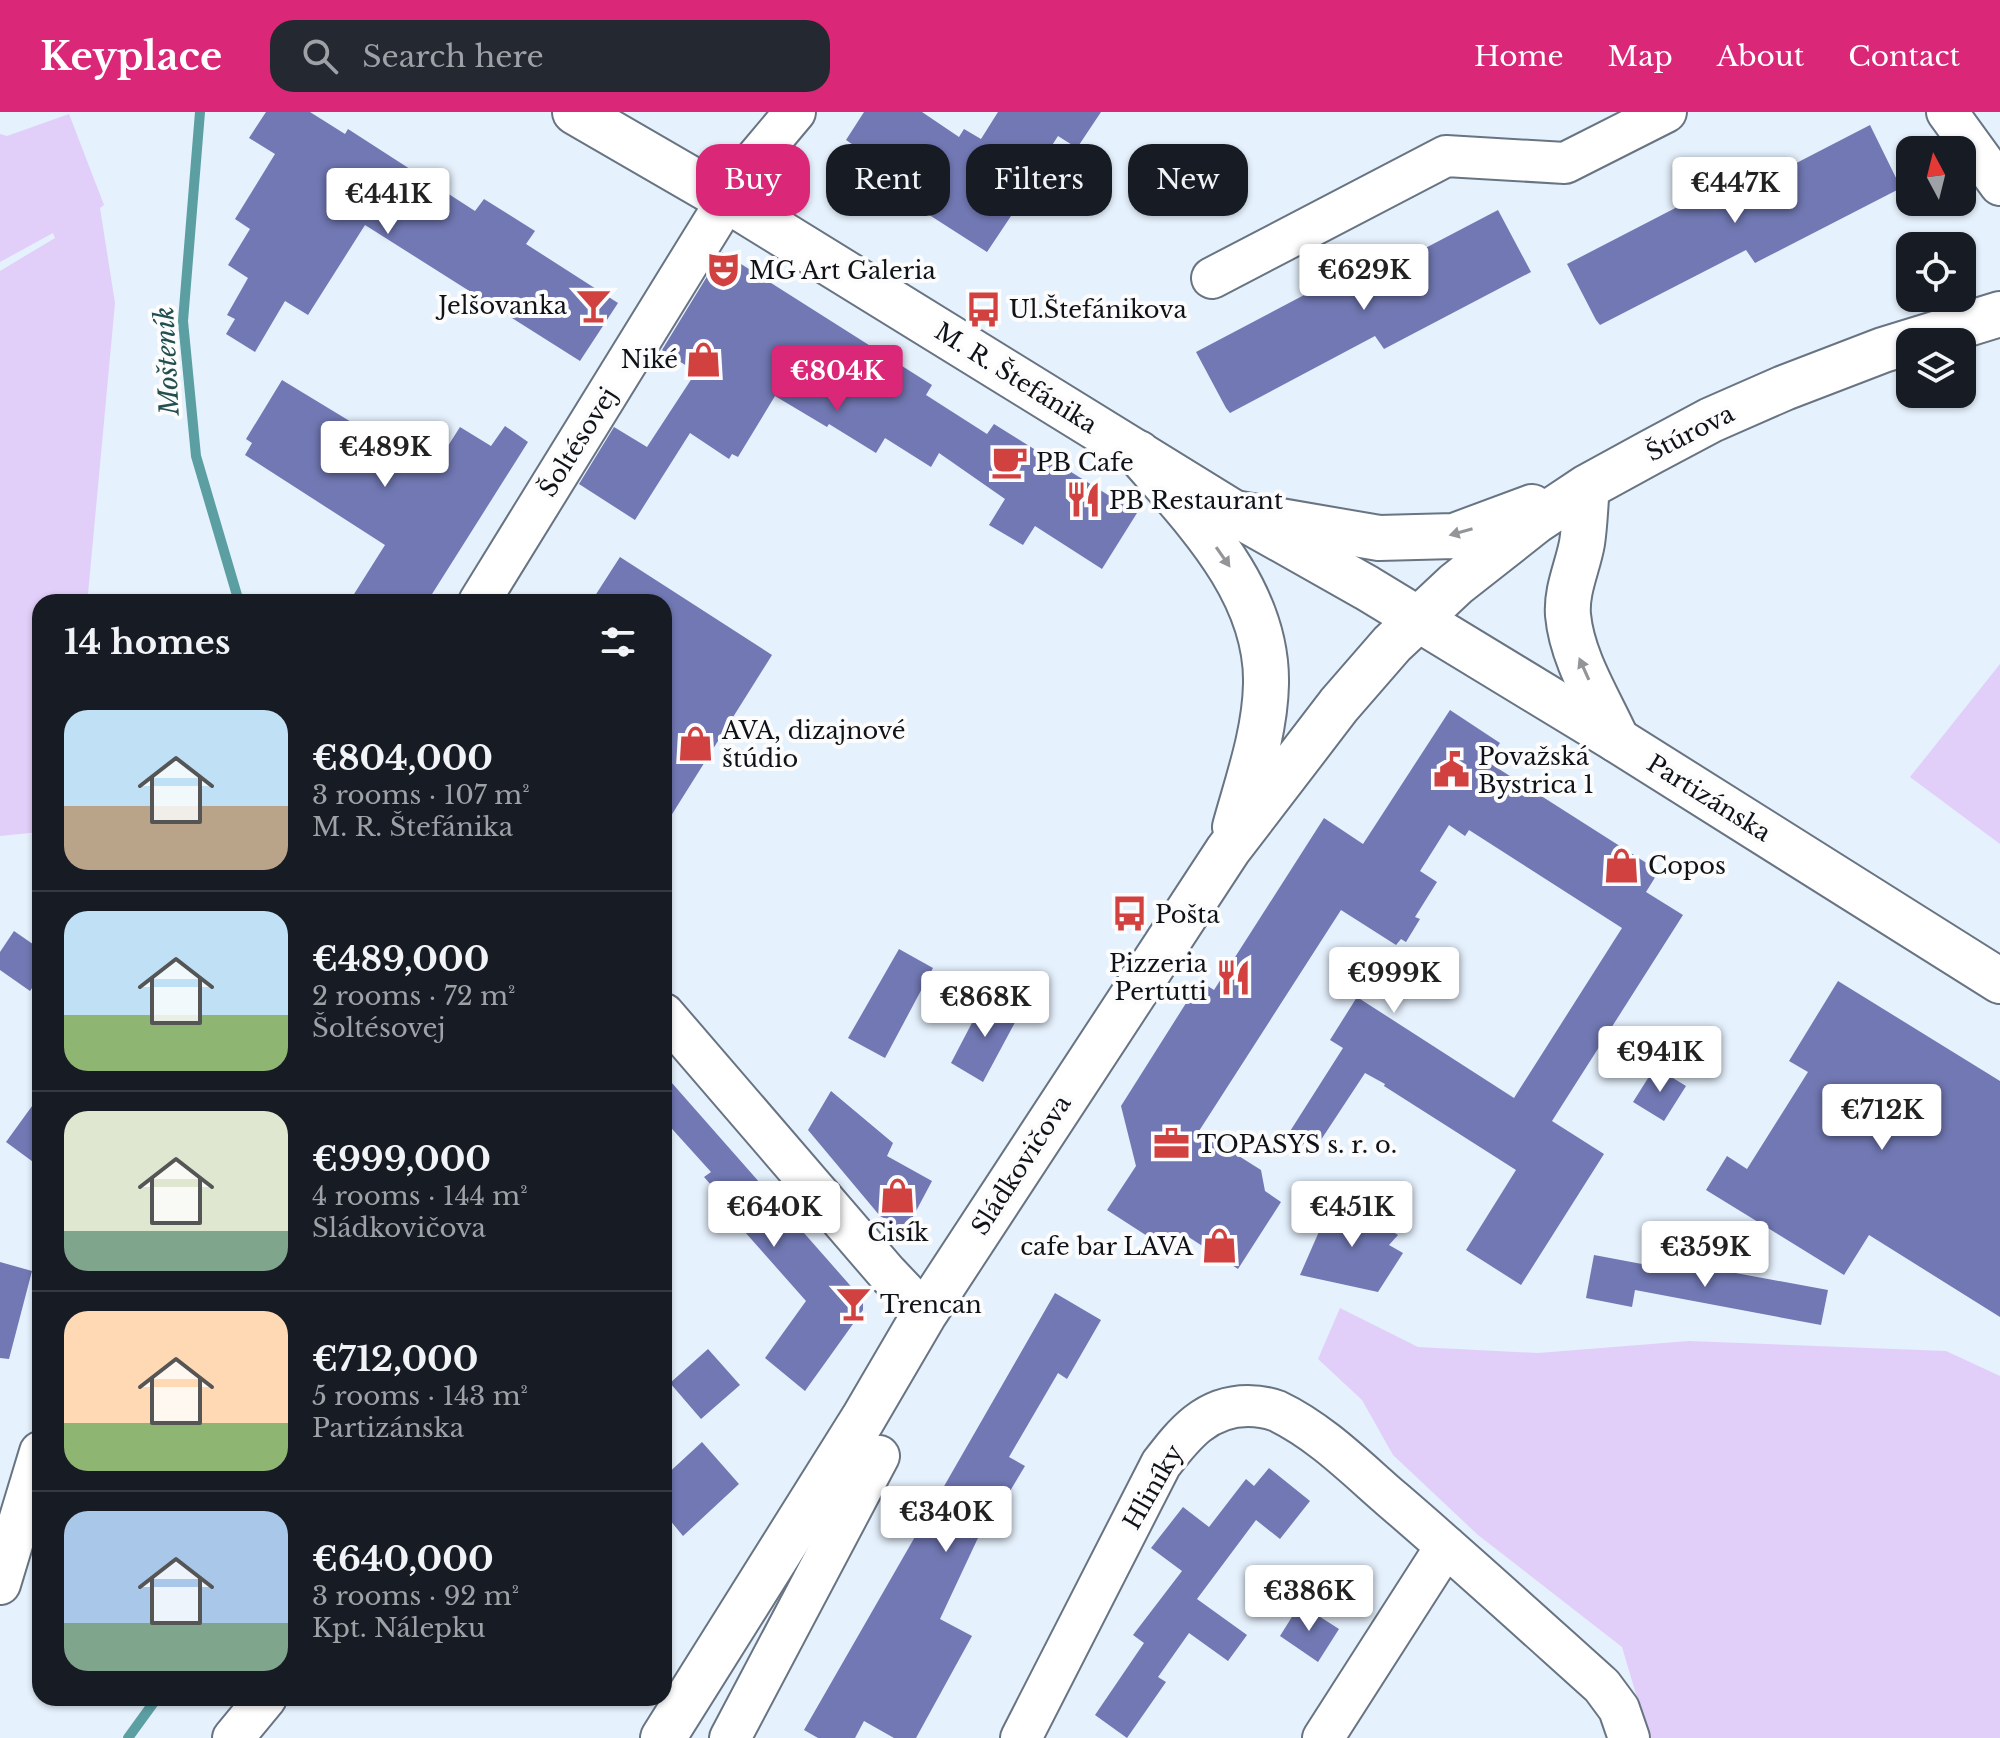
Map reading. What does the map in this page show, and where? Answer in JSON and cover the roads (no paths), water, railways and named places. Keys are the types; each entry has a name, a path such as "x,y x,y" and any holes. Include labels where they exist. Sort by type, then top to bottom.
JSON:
{"main road":[{"name":"M. R. Štefánika","path":"575,112 696,182"},
{"name":"M. R. Štefánika","path":"753,216 1234,513 1416,619"},
{"name":"Štúrova","path":"1416,619 1494,553 1587,487 1711,420 1883,350 2000,314"},
{"path":"1138,453 1199,524 1231,568 1256,622 1263,647 1266,683 1258,746 1228,850"},
{"path":"1234,513 1379,538 1454,536 1587,487 1582,545 1574,569 1568,611 1571,632 1584,671 1617,740"},
{"name":"Sládkovičova","path":"663,1738 871,1437 925,1313 1228,850 1367,670 1416,619"},
{"name":"Partizánska","path":"1416,619 1617,740 2000,981"}],"street":[{"name":"Šoltésovej","path":"768,144 795,112"},
{"path":"1212,278 1446,156 1565,163 1666,112"},
{"path":"1947,112 2000,185"},
{"name":"Šoltésovej","path":"484,594 717,216"},
{"path":"672,1023 925,1313"},
{"name":"Hliníky","path":"1021,1738 1161,1464 1180,1438 1202,1418 1224,1409 1248,1406 1275,1410 1326,1442 1446,1546 1602,1686 1619,1709 1629,1738"},
{"name":"Sládkovičova","path":"730,1738 871,1437"},
{"path":"0,1584 32,1478"},
{"path":"1323,1738 1446,1546"},
{"path":"233,1738 259,1706"}],"waterway":[{"name":"Mošteník","path":"200,112 183,321 196,456 237,594"},
{"name":"Mošteník","path":"128,1738 151,1706"}],"place":[{"name":"MG Art Galeria","path":"723,270"},
{"name":"Jelšovanka","path":"593,305"},
{"name":"Ul.Štefánikova","path":"983,309"},
{"name":"Niké","path":"704,359"},
{"name":"PB Cafe","path":"1010,462"},
{"name":"PB Restaurant","path":"1083,500"},
{"name":"AVA, dizajnové štúdio","path":"696,744"},
{"name":"Považská Bystrica 1","path":"1452,770"},
{"name":"Copos","path":"1622,865"},
{"name":"Pošta","path":"1129,914"},
{"name":"Pizzeria Pertutti","path":"1233,977"},
{"name":"TOPASYS s. r. o.","path":"1171,1144"},
{"name":"Cisík","path":"898,1195"},
{"name":"cafe bar LAVA","path":"1219,1246"},
{"name":"Trencan","path":"854,1304"}]}
